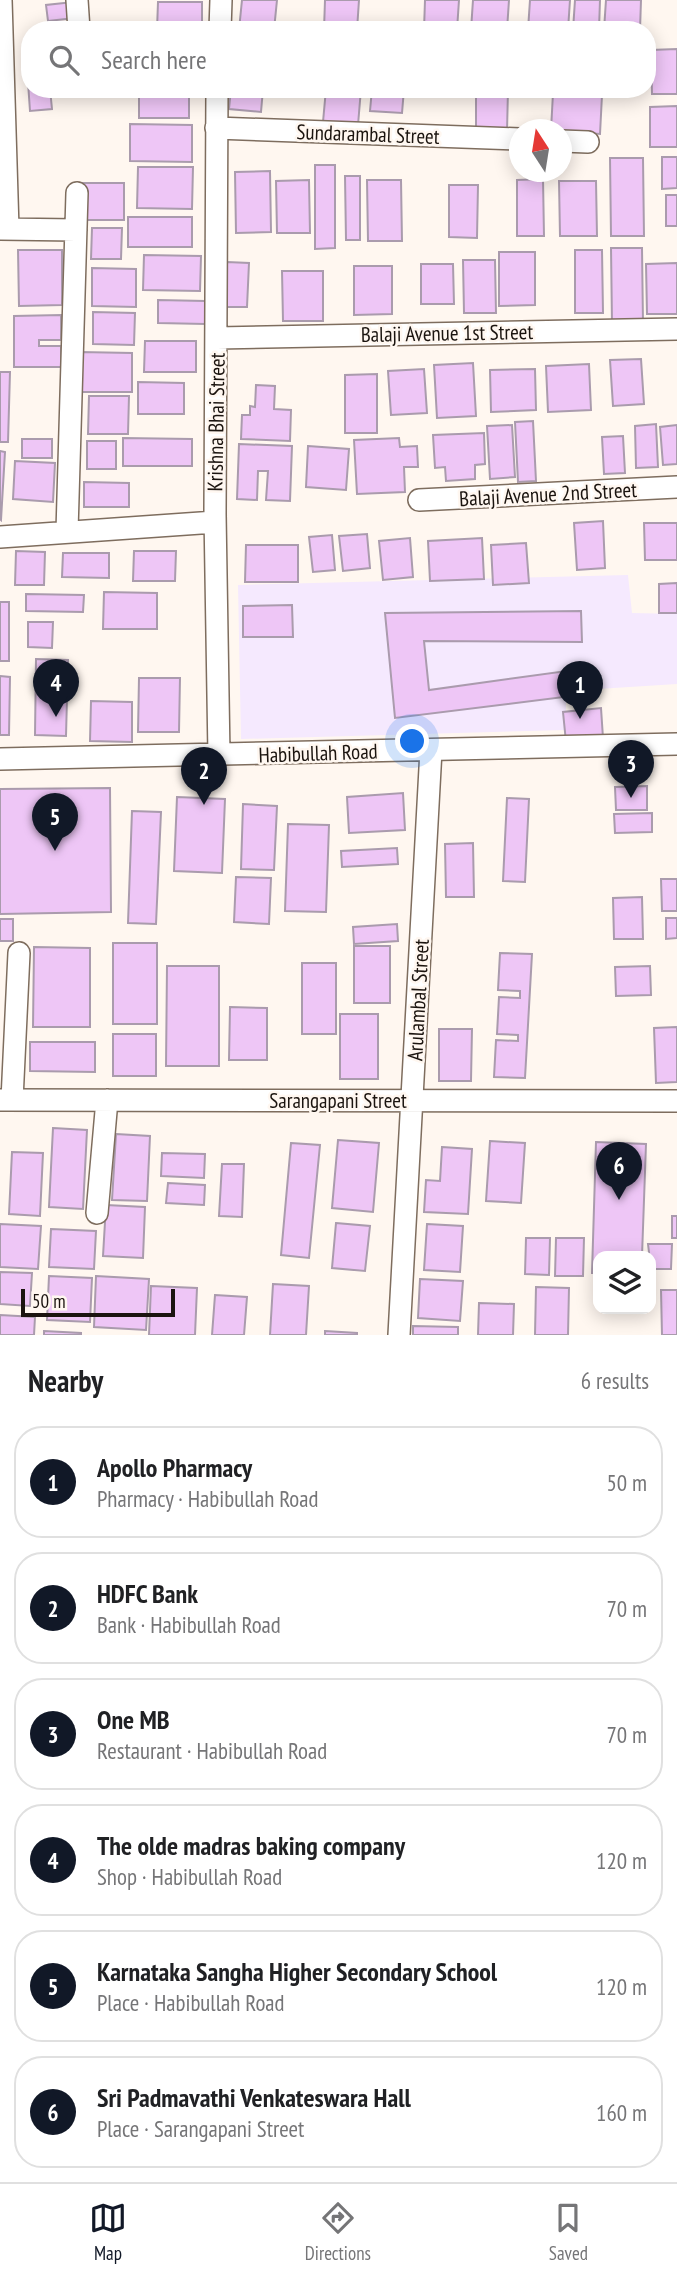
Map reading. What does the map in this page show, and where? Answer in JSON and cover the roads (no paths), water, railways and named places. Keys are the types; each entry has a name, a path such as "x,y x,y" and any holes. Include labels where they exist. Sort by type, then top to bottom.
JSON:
{"street":[{"path":"1,0 4,229 76,229"},
{"path":"77,0 78,21"},
{"path":"220,21 221,0"},
{"name":"Krishna Bhai Street","path":"217,98 218,338 215,522 219,756"},
{"name":"Sundarambal Street","path":"216,128 509,139"},
{"path":"572,141 588,142"},
{"path":"67,531 77,193"},
{"name":"Balaji Avenue 1st Street","path":"218,338 677,329"},
{"name":"Balaji Avenue 2nd Street","path":"419,500 677,487"},
{"path":"0,537 215,522"},
{"name":"Habibullah Road","path":"0,759 677,744"},
{"name":"Arulambal Street","path":"399,1335 431,750"},
{"path":"6,1100 19,953"},
{"name":"Sarangapani Street","path":"6,1100 677,1101"},
{"path":"97,1213 107,1100"}],"place":[{"name":"The olde madras baking company","path":"56,717"},
{"name":"Apollo Pharmacy","path":"580,719"},
{"name":"One MB","path":"631,798"},
{"name":"HDFC Bank","path":"204,805"},
{"name":"Karnataka Sangha Higher Secondary School","path":"55,851"},
{"name":"Sri Padmavathi Venkateswara Hall","path":"619,1200"}]}
